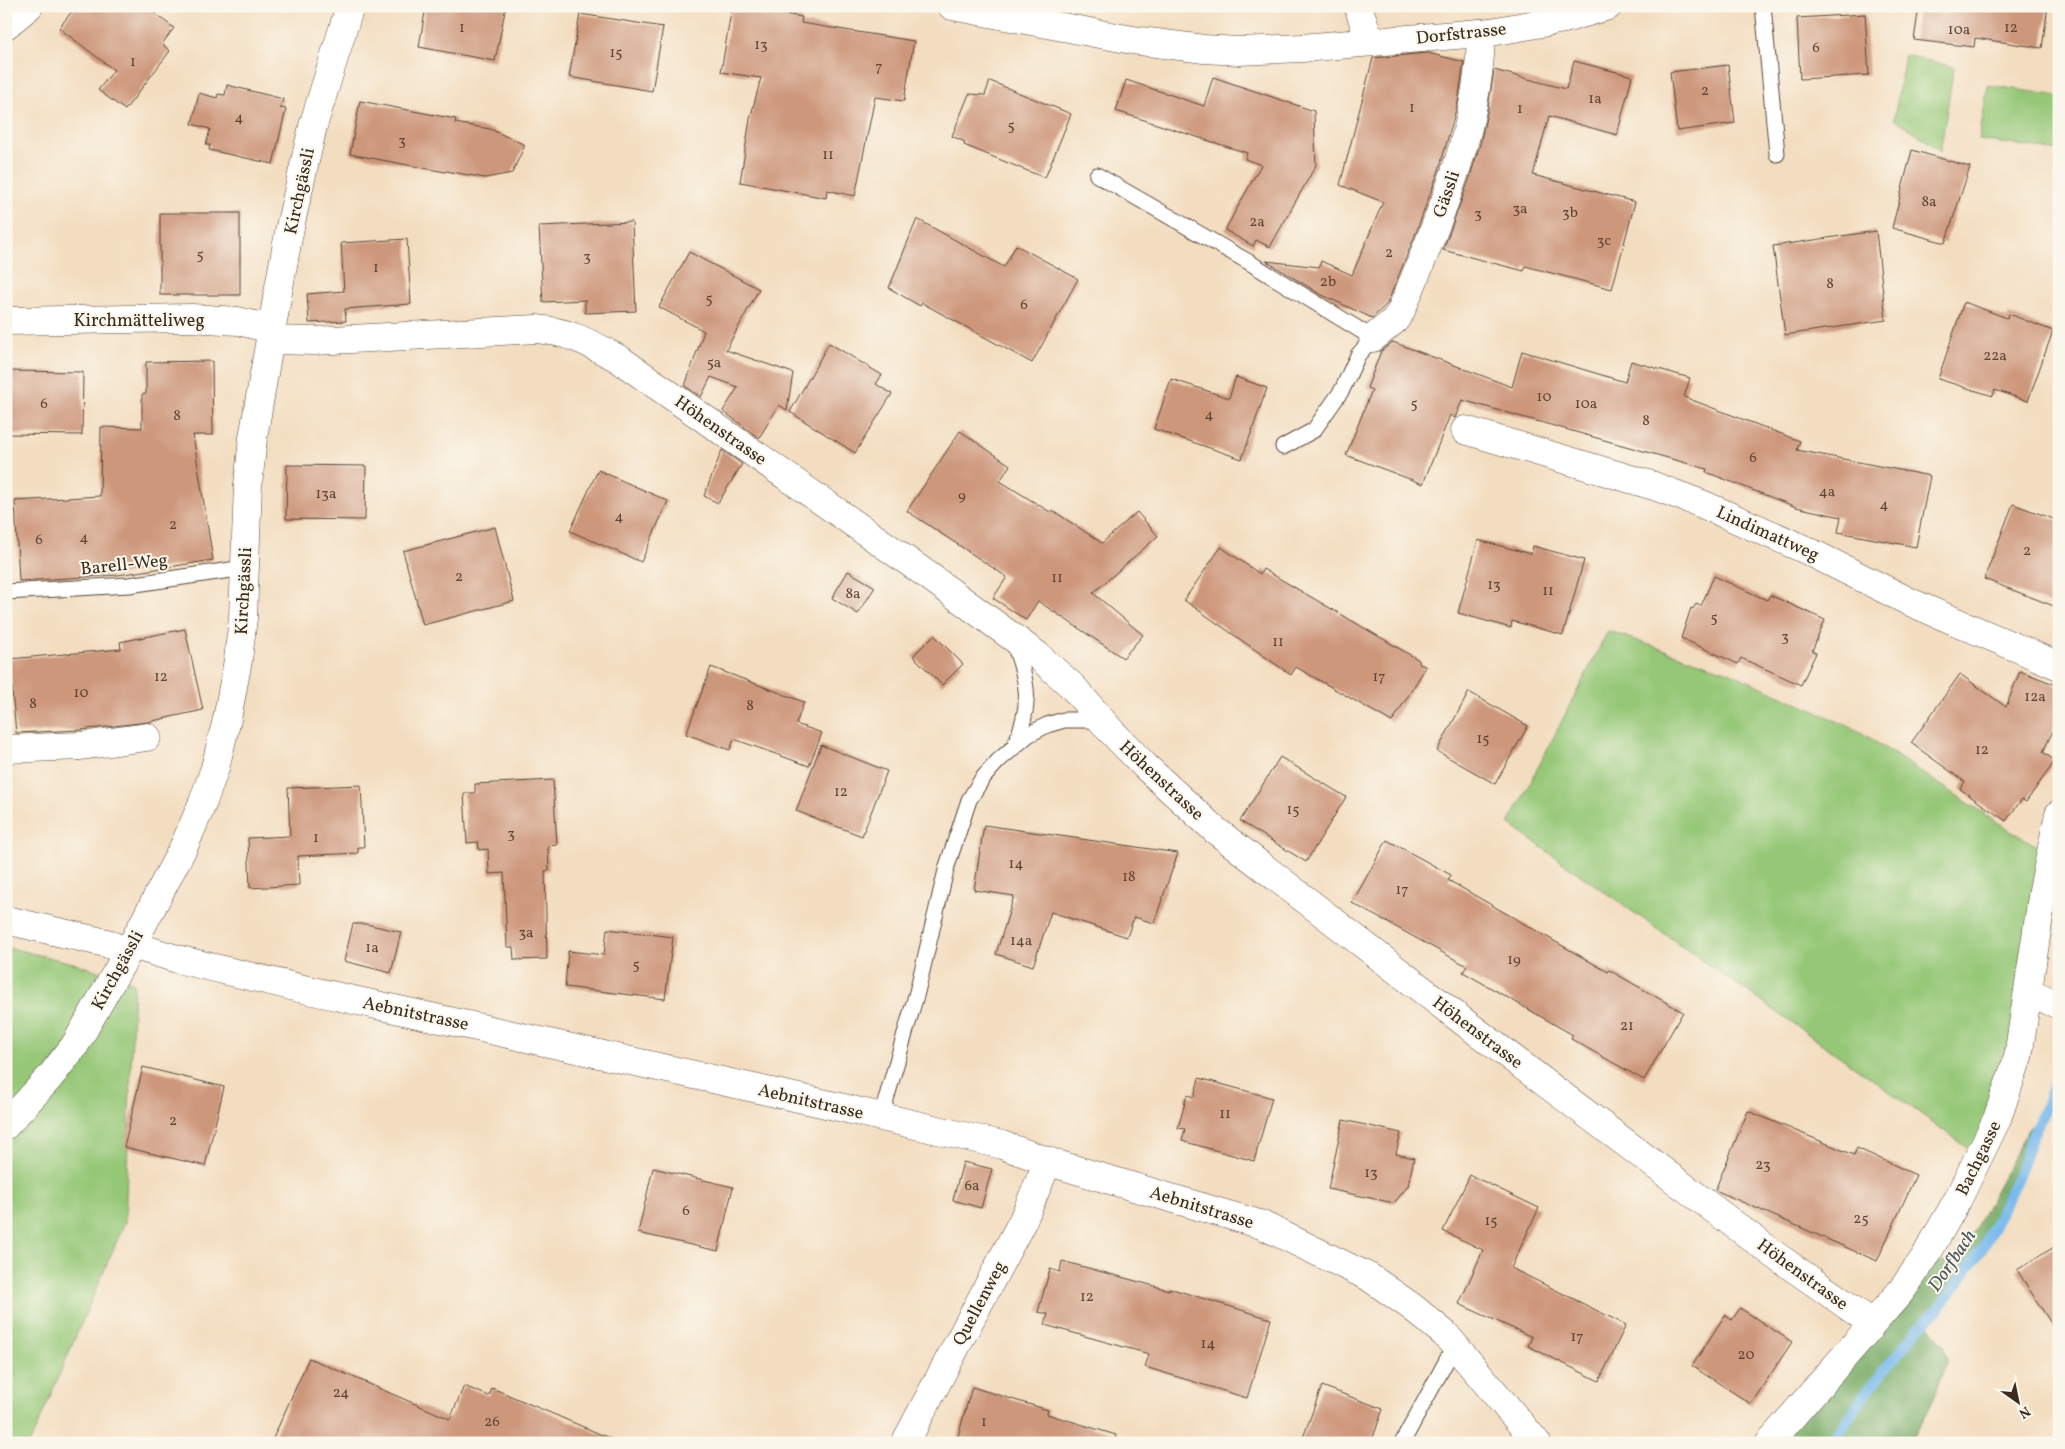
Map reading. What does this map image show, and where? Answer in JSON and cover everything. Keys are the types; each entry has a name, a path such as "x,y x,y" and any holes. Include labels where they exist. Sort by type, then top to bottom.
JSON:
{"street":[{"path":"6,25 29,6"},
{"name":"Kirchgässli","path":"6,1125 50,1077 75,1045 130,948 184,846 215,768 238,660 244,618 244,568 252,438 290,227 313,126 350,6"},
{"name":"Dorfstrasse","path":"952,6 1132,40 1204,49 1239,51 1481,33 1564,19 1608,6"},
{"path":"1358,6 1370,41"},
{"name":"Gässli","path":"1373,338 1395,320 1401,311 1436,224 1469,118 1480,63 1481,33"},
{"name":"Kirchmätteliweg","path":"6,321 192,318 238,321 271,335"},
{"name":"Höhenstrasse","path":"271,335 324,340 536,330 556,331 574,336 619,359 926,574 1037,655 1072,686 1146,767 1223,836 1464,1022 1775,1255 1872,1323"},
{"name":"Lindimattweg","path":"1465,430 1654,486 1702,504 1806,550 1910,602 2059,666"},
{"path":"6,749 81,746 147,737"},
{"name":"Bachgasse","path":"1769,1443 1902,1290 1925,1258 1980,1156 1997,1119 2018,1057 2043,890 2059,814"},
{"name":"Aebnitstrasse","path":"6,920 1002,1145 1048,1161 1262,1225 1369,1277 1412,1307 1455,1345 1537,1443"},
{"path":"2028,992 2059,1005"},
{"name":"Quellenweg","path":"913,1436 1022,1220 1048,1161"}],"lane":[{"path":"1763,6 1776,154"},
{"path":"1097,175 1247,261 1373,338"},
{"name":"Gässli","path":"1283,447 1314,430 1342,390 1358,355 1373,338"},
{"name":"Barell-Weg","path":"6,592 129,585 244,568"},
{"path":"1011,636 1024,672 1027,702 1023,725 1014,746"},
{"path":"881,1117 917,992 947,866 960,822 969,800 982,779 998,761 1028,735 1047,725 1064,720 1102,720"},
{"path":"1402,1443 1455,1345"}],"green space":[{"path":"1905,55 1954,67 1940,152 1922,137 1894,119"},
{"path":"1988,85 2059,96 2059,151 1979,140"},
{"path":"1608,631 1729,672 1859,731 1997,822 2050,854 2028,992 1979,1156 1509,824"},
{"path":"6,947 77,964 134,983 125,1222 30,1443 6,1443"},
{"path":"2042,1115 2010,1196 1990,1234 1954,1289 1926,1321 1944,1345 1948,1361 1927,1414 1910,1443 1769,1443 1925,1257 1942,1262 1953,1258 1969,1240 2028,1129"}],"building":[{"path":"76,6 145,6 174,28 162,44 170,51 125,110 98,90 114,70 59,28"},
{"path":"426,6 506,6 495,61 419,47"},
{"path":"732,6 774,6 773,12 802,17 801,23 914,41 904,101 875,97 855,196 827,190 826,198 740,182 750,119 761,78 721,72"},
{"path":"1919,6 2048,6 2042,48 1975,38 1974,47 1914,40"},
{"path":"580,14 663,27 652,91 569,77"},
{"path":"1865,14 1869,75 1800,79 1797,18"},
{"path":"1428,53 1464,62 1458,102 1439,170 1414,238 1387,304 1372,318 1320,294 1266,261 1319,267 1321,261 1352,275 1383,202 1340,185 1373,58"},
{"path":"1574,61 1632,76 1617,135 1549,116 1533,175 1635,202 1612,289 1525,266 1524,271 1443,250 1480,144 1494,70 1566,89"},
{"path":"1728,65 1735,123 1677,131 1670,72"},
{"path":"1213,77 1314,111 1316,165 1270,247 1256,240 1253,246 1225,230 1261,165 1245,159 1247,153 1116,111 1126,80 1204,106"},
{"path":"990,81 1071,114 1045,178 964,145 965,142 952,136 969,94 985,95"},
{"path":"227,85 283,99 280,108 286,109 273,164 209,150 210,145 206,145 210,129 192,124 199,93 217,98 218,94 225,95"},
{"path":"360,101 456,119 455,123 490,129 525,145 512,173 485,178 350,154"},
{"path":"1912,150 1970,167 1945,243 1892,228"},
{"path":"160,213 240,213 240,295 160,295"},
{"path":"917,219 1004,267 1016,245 1078,279 1032,363 922,303 920,306 889,288"},
{"path":"632,222 636,311 585,313 585,300 543,302 539,226"},
{"path":"1876,231 1886,320 1785,335 1773,246"},
{"path":"407,239 411,304 345,309 346,321 309,323 307,294 344,291 341,243"},
{"path":"689,252 759,289 726,350 793,373 787,410 779,405 759,438 723,411 738,387 711,377 701,397 685,386 704,331 659,307"},
{"path":"1964,302 2007,318 2009,314 2053,331 2028,401 1995,390 1993,396 1938,379"},
{"path":"1393,342 1512,387 1522,351 1625,382 1631,361 1690,378 1684,397 1800,441 1797,450 1930,476 1916,547 1838,532 1841,517 1796,507 1706,472 1707,469 1462,400 1455,418 1450,415 1423,484 1346,455 1372,390 1367,388 1381,351"},
{"path":"829,343 882,375 876,384 892,394 855,453 790,412"},
{"path":"212,361 213,435 193,435 213,560 118,575 19,581 15,501 100,496 101,427 142,428 142,394 146,394 146,362"},
{"path":"6,371 83,372 82,435 6,434"},
{"path":"1236,377 1267,388 1242,459 1154,429 1171,379 1229,398"},
{"path":"960,431 1010,465 1000,481 1050,512 1052,510 1102,543 1137,512 1158,536 1093,593 1143,635 1123,658 1038,601 1026,620 993,598 1007,577 907,511"},
{"path":"722,450 742,464 718,503 704,496"},
{"path":"287,465 366,466 365,520 286,519"},
{"path":"598,470 668,501 641,562 570,531"},
{"path":"2013,504 2059,521 2059,608 1984,579"},
{"path":"495,527 514,601 423,625 403,551"},
{"path":"1478,540 1531,554 1533,546 1584,560 1563,635 1512,621 1511,628 1458,613"},
{"path":"1221,547 1260,574 1263,569 1419,660 1419,663 1426,667 1392,722 1296,667 1291,675 1184,600"},
{"path":"848,571 875,587 858,614 832,598"},
{"path":"1714,576 1767,600 1770,595 1825,620 1812,651 1816,653 1801,685 1741,658 1738,664 1681,638 1691,608 1693,609 1696,604 1701,606"},
{"path":"185,629 203,710 148,722 80,730 16,733 9,659 121,649 120,642"},
{"path":"934,635 963,664 942,685 913,656"},
{"path":"711,667 804,702 796,724 822,733 809,766 734,739 730,750 686,734"},
{"path":"2020,671 2059,686 2059,718 2043,752 2055,761 2026,802 2022,799 2006,821 1960,789 1965,782 1911,743 1960,674 2006,707"},
{"path":"1469,692 1528,726 1495,784 1437,751"},
{"path":"821,745 887,771 862,836 796,811"},
{"path":"1280,757 1346,797 1306,862 1240,821"},
{"path":"553,780 557,845 548,846 549,870 545,871 547,959 514,960 513,947 507,947 504,873 489,874 488,849 479,850 478,842 467,843 464,793 475,793 475,784"},
{"path":"361,785 364,847 358,847 358,853 298,856 299,885 250,888 248,838 290,836 288,788"},
{"path":"984,825 1178,853 1154,923 1134,917 1127,937 1051,912 1033,966 996,954 1014,896 974,890"},
{"path":"1387,840 1451,875 1448,880 1608,972 1609,970 1683,1012 1644,1080 1571,1039 1573,1035 1463,972 1467,966 1352,903"},
{"path":"353,924 366,924 401,932 391,973 344,961"},
{"path":"607,929 673,937 665,999 565,987 568,951 604,955"},
{"path":"143,1067 224,1087 205,1166 124,1147"},
{"path":"1199,1078 1272,1098 1254,1161 1182,1141 1185,1129 1178,1128 1187,1095 1194,1097"},
{"path":"1748,1111 1854,1155 1857,1148 1916,1175 1877,1261 1715,1190"},
{"path":"1343,1120 1401,1133 1396,1154 1414,1158 1408,1186 1394,1203 1328,1189"},
{"path":"963,1162 992,1169 981,1208 953,1200"},
{"path":"653,1168 733,1187 718,1251 638,1233"},
{"path":"1470,1175 1539,1208 1511,1268 1626,1325 1599,1381 1528,1346 1532,1337 1459,1304 1483,1250 1443,1231"},
{"path":"2059,1244 2059,1336 2017,1270"},
{"path":"1062,1261 1169,1290 1169,1288 1271,1319 1247,1398 1145,1367 1149,1354 1045,1325 1048,1314 1038,1312 1050,1269 1060,1272"},
{"path":"1740,1308 1792,1342 1751,1404 1692,1366 1725,1315 1732,1320"},
{"path":"309,1358 450,1419 464,1386 489,1396 492,1388 621,1443 271,1443"},
{"path":"1322,1386 1383,1409 1371,1443 1301,1443"},
{"path":"972,1387 1048,1410 1047,1414 1116,1435 1114,1443 956,1443"}],"waterway":[{"name":"Dorfbach","path":"1833,1443 1870,1388 1918,1329 1940,1307 1984,1246 2018,1176 2031,1139 2059,1074"}]}
